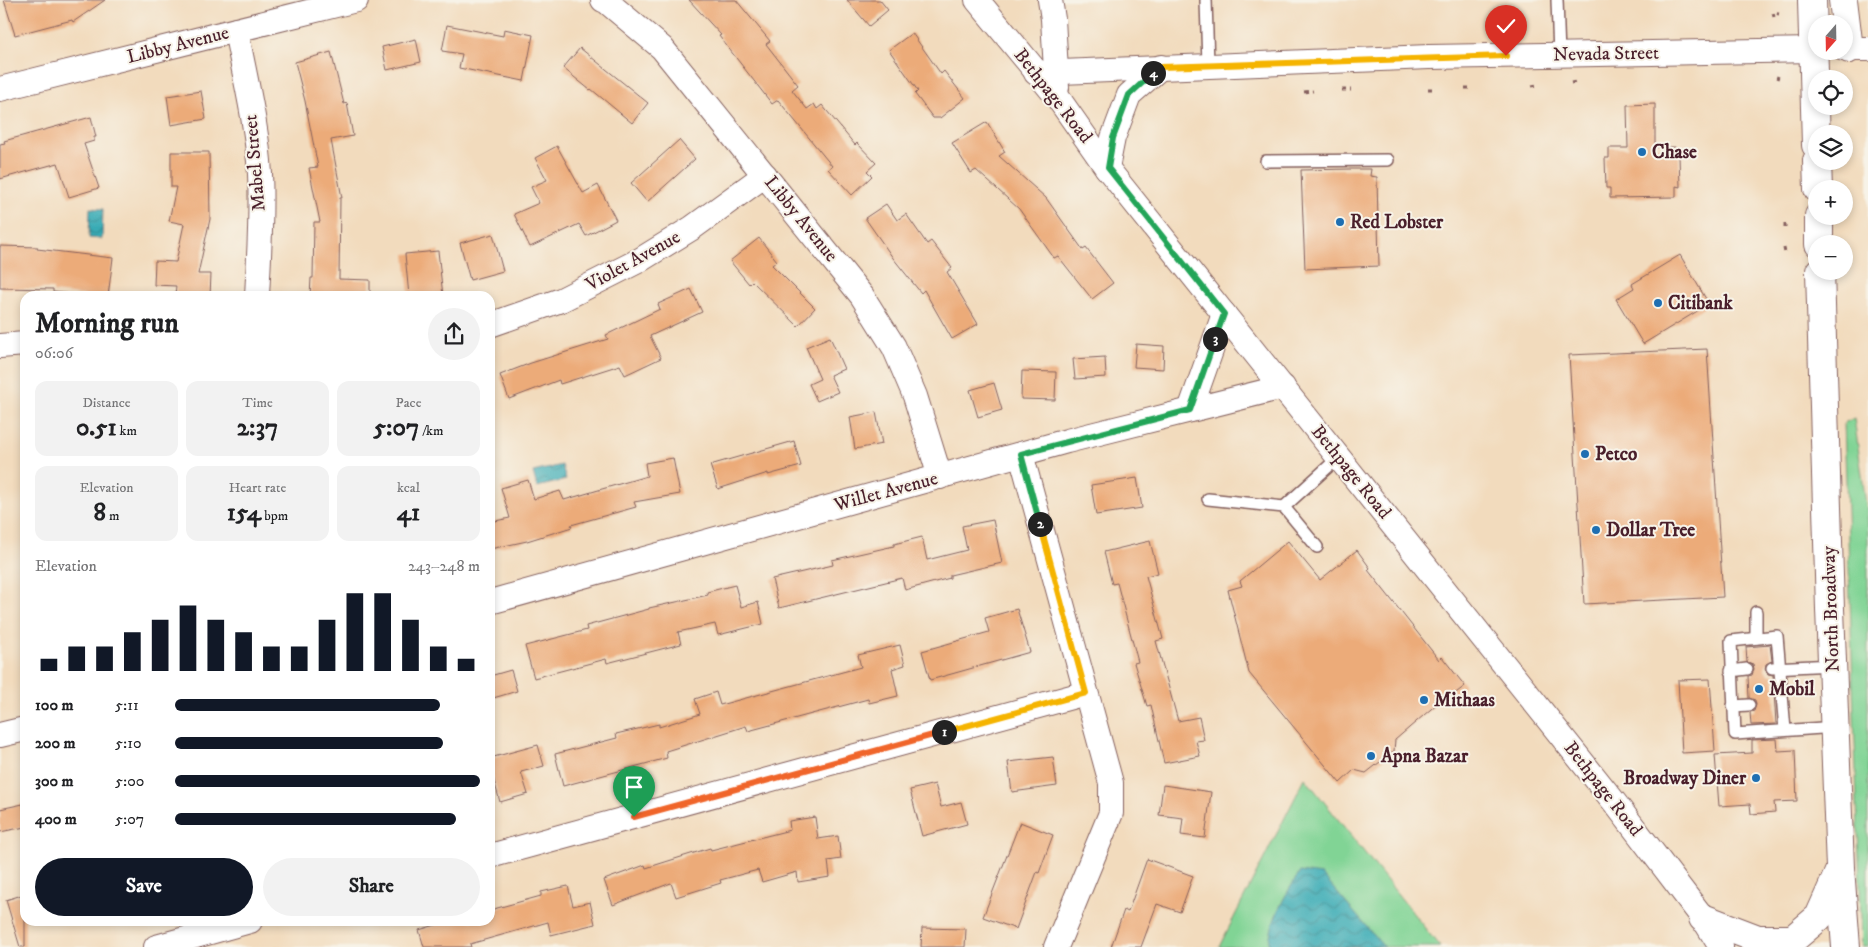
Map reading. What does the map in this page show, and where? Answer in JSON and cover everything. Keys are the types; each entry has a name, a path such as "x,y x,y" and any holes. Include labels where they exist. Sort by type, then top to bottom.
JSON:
{"main road":[{"path":"1812,0 1813,15"},
{"path":"1843,0 1854,49"},
{"path":"1815,60 1816,125"},
{"name":"North Broadway","path":"1820,280 1840,868 1846,947"},
{"path":"1702,918 1758,939 1793,939 1819,916 1840,868"},
{"path":"1702,918 1738,947"}],"street":[{"name":"Libby Avenue","path":"0,89 356,0"},
{"name":"Libby Avenue","path":"605,0 662,48 862,296 894,347 916,396 940,477"},
{"name":"Bethpage Road","path":"977,0 1046,72 1058,98 1108,168 1615,803 1702,918 1721,947"},
{"path":"1046,72 1053,19 1050,0"},
{"name":"Mabel Street","path":"236,30 255,130 260,174 257,291"},
{"name":"Nevada Street","path":"1046,72 1429,57 1808,50"},
{"path":"1108,168 1113,138 1129,95 1161,67"},
{"name":"Violet Avenue","path":"495,324 561,300 640,260 692,228 765,174"},
{"path":"1190,410 1224,314"},
{"path":"0,346 20,344"},
{"name":"Willet Avenue","path":"495,601 1021,454 1283,387"},
{"path":"1021,454 1111,783 1111,813 1056,947"},
{"path":"495,855 1086,693"},
{"path":"0,736 20,730"},
{"path":"156,947 232,926"}],"lane":[{"path":"1206,0 1208,66"},
{"path":"1557,0 1559,55"},
{"path":"1266,161 1388,160"},
{"path":"1284,507 1339,457"},
{"path":"1208,499 1284,507 1317,547"},
{"path":"1756,612 1756,638"},
{"path":"1785,730 1779,703 1776,667 1777,636 1731,641 1735,734 1836,727"},
{"path":"1776,667 1833,665"},
{"path":"1731,670 1747,669"},
{"path":"1733,706 1750,705"}],"path":[{"path":"1774,17 1773,13 1779,14"},
{"path":"1532,86 1538,85"},
{"path":"1428,89 1435,89"},
{"path":"1342,90 1351,90"},
{"path":"1304,92 1313,91"},
{"path":"1785,220 1785,228"}],"green space":[{"path":"1854,418 1868,530 1868,947 1862,947 1844,423"},
{"path":"1305,778 1440,947 1219,947"}],"water":[{"path":"90,208 103,209 102,239 89,238"},
{"path":"562,465 566,480 537,487 533,472"},
{"path":"1300,872 1322,875 1384,947 1268,947 1272,926"}],"building":[{"path":"4,0 105,0 73,22 72,20 15,35"},
{"path":"689,0 736,0 770,41 766,44 798,85 792,90 807,109 814,104 817,109 822,105 855,145 857,143 876,163 867,171 872,176 852,195 828,169 832,166 778,100 772,104 719,36 721,35"},
{"path":"847,0 880,0 888,10 869,26"},
{"path":"447,25 503,36 504,29 533,35 524,81 459,68 462,54 442,51"},
{"path":"912,33 941,74 944,71 965,98 940,118 933,118 915,94 918,91 889,50"},
{"path":"416,39 421,62 387,70 382,47"},
{"path":"580,48 648,103 632,123 563,68"},
{"path":"331,52 344,104 347,103 353,136 331,140 342,198 340,198 339,279 370,280 370,291 310,291 311,278 313,278 314,222 320,222 309,168 318,167 295,62"},
{"path":"201,91 206,119 171,125 167,96"},
{"name":"Chase","path":"1655,104 1655,147 1675,147 1675,156 1679,156 1680,187 1676,186 1676,197 1610,198 1610,188 1606,188 1605,158 1609,158 1609,148 1628,148 1627,105"},
{"path":"91,117 96,137 94,137 94,141 84,144 99,188 69,197 58,163 0,179 0,144 5,143 4,141"},
{"path":"987,122 1005,152 999,156 1046,198 1083,250 1086,248 1113,283 1092,299 1058,256 1054,258 1019,209 976,170 971,173 952,143"},
{"path":"679,140 695,159 647,202 631,183"},
{"path":"557,146 583,193 598,185 616,220 586,236 579,224 530,247 514,214 539,203 531,187 547,180 535,158"},
{"path":"171,152 209,152 210,219 198,274 211,274 210,291 176,291 176,286 154,285 155,261 176,262 184,224 169,221 176,187 171,187"},
{"name":"Red Lobster","path":"1371,169 1370,176 1377,177 1379,266 1305,269 1301,170"},
{"path":"886,204 897,220 906,214 927,244 931,241 952,268 947,272 978,324 952,339 924,290 921,293 865,218"},
{"path":"493,234 503,271 470,280 460,243"},
{"path":"759,238 777,261 772,265 815,308 798,326 752,281 749,284 730,261"},
{"path":"0,246 38,247 37,249 113,258 109,291 53,291 53,289 0,288"},
{"path":"438,251 442,291 409,291 405,254"},
{"path":"1680,255 1709,304 1643,344 1616,299 1634,288 1632,284"},
{"path":"691,289 702,312 650,336 661,358 625,375 620,365 560,384 559,380 509,399 500,375 531,363 608,339 606,335 660,309 658,304"},
{"path":"830,337 844,369 830,375 838,392 817,401 809,384 820,379 806,347"},
{"path":"1136,344 1164,346 1163,369 1134,367"},
{"path":"1707,349 1723,597 1584,604 1569,355"},
{"path":"1105,357 1106,377 1075,379 1073,359"},
{"path":"1022,371 1056,372 1055,400 1021,399"},
{"path":"994,383 1002,410 978,417 970,390"},
{"path":"876,412 882,444 855,449 850,417"},
{"path":"794,441 801,466 768,475 768,473 718,489 710,465"},
{"path":"673,458 680,494 634,502 636,507 571,525 572,527 527,541 495,548 495,521 510,518 501,488 528,480 534,499 560,491 564,500 647,476 645,463"},
{"path":"1137,478 1142,508 1096,515 1091,485"},
{"path":"993,520 1002,563 950,575 950,578 905,590 902,578 779,608 772,579 833,565 832,560 894,546 894,544 922,537 927,560 967,550 962,526"},
{"path":"1150,541 1158,573 1146,576 1163,639 1156,641 1178,721 1199,717 1204,740 1196,741 1200,756 1164,763 1151,705 1147,706 1134,663 1138,662 1117,583 1112,584 1104,552"},
{"path":"1288,541 1320,580 1357,550 1370,568 1368,570 1439,660 1442,657 1465,686 1440,705 1438,703 1395,740 1394,751 1366,773 1354,770 1340,783 1249,673 1228,590 1242,586 1240,581"},
{"path":"735,585 741,607 758,602 763,624 718,635 715,624 678,632 681,644 607,663 606,659 534,678 525,646 587,630 586,626 649,608 708,595 707,592"},
{"path":"1017,609 1030,652 930,680 922,651 989,632 985,618"},
{"path":"900,645 905,665 892,669 898,696 869,703 868,699 748,731 746,726 666,751 667,758 563,786 555,754 617,738 616,734 659,724 659,727 700,714 695,699 716,692 720,705 861,667 858,655"},
{"path":"1770,645 1772,661 1766,664 1765,669 1768,674 1773,675 1776,724 1751,725 1750,712 1754,711 1756,705 1755,700 1749,698 1748,676 1752,675 1754,669 1753,664 1747,662 1746,647"},
{"path":"511,670 517,691 495,698 495,675"},
{"path":"1710,679 1715,751 1682,753 1678,680"},
{"name":"Broadway Diner","path":"1777,739 1778,751 1795,750 1797,801 1774,802 1775,812 1751,814 1750,804 1719,806 1715,755 1752,753 1752,740"},
{"path":"538,745 544,766 521,772 528,794 500,802 495,784 495,757"},
{"path":"1053,757 1057,786 1012,792 1008,762"},
{"path":"935,784 941,807 961,802 967,824 922,836 910,790"},
{"path":"1163,785 1211,792 1205,838 1181,835 1183,818 1159,815"},
{"path":"20,805 20,828 0,832 0,809"},
{"path":"815,817 818,839 838,836 841,859 828,861 830,877 798,882 797,872 762,882 758,870 720,880 721,883 676,897 671,883 613,905 604,880 645,865 646,868 710,848 711,850 790,830 789,821"},
{"path":"1020,822 1053,835 1016,929 983,917"},
{"path":"1147,859 1193,876 1180,912 1157,904 1141,947 1111,947 1124,910 1128,912"},
{"path":"568,886 573,906 590,902 595,924 551,935 548,922 470,944 471,947 424,947 419,930 432,926 495,926 495,909 541,896 541,892"},
{"path":"20,896 20,926 25,926 25,947 20,947 6,900"},
{"path":"922,928 966,929 965,947 921,947"}],"place":[{"name":"Chase","path":"1642,152"},
{"name":"Red Lobster","path":"1340,222"},
{"name":"Citibank","path":"1658,303"},
{"name":"Petco","path":"1585,454"},
{"name":"Dollar Tree","path":"1596,530"},
{"name":"Mobil","path":"1759,689"},
{"name":"Mithaas","path":"1424,700"},
{"name":"Apna Bazar","path":"1371,756"},
{"name":"Broadway Diner","path":"1756,778"}],"route":[{"path":"634,817 1086,693 1021,454 1190,410 1224,314 1108,168 1113,138 1119,118 1129,95 1142,82 1161,67 1506,56"}]}
